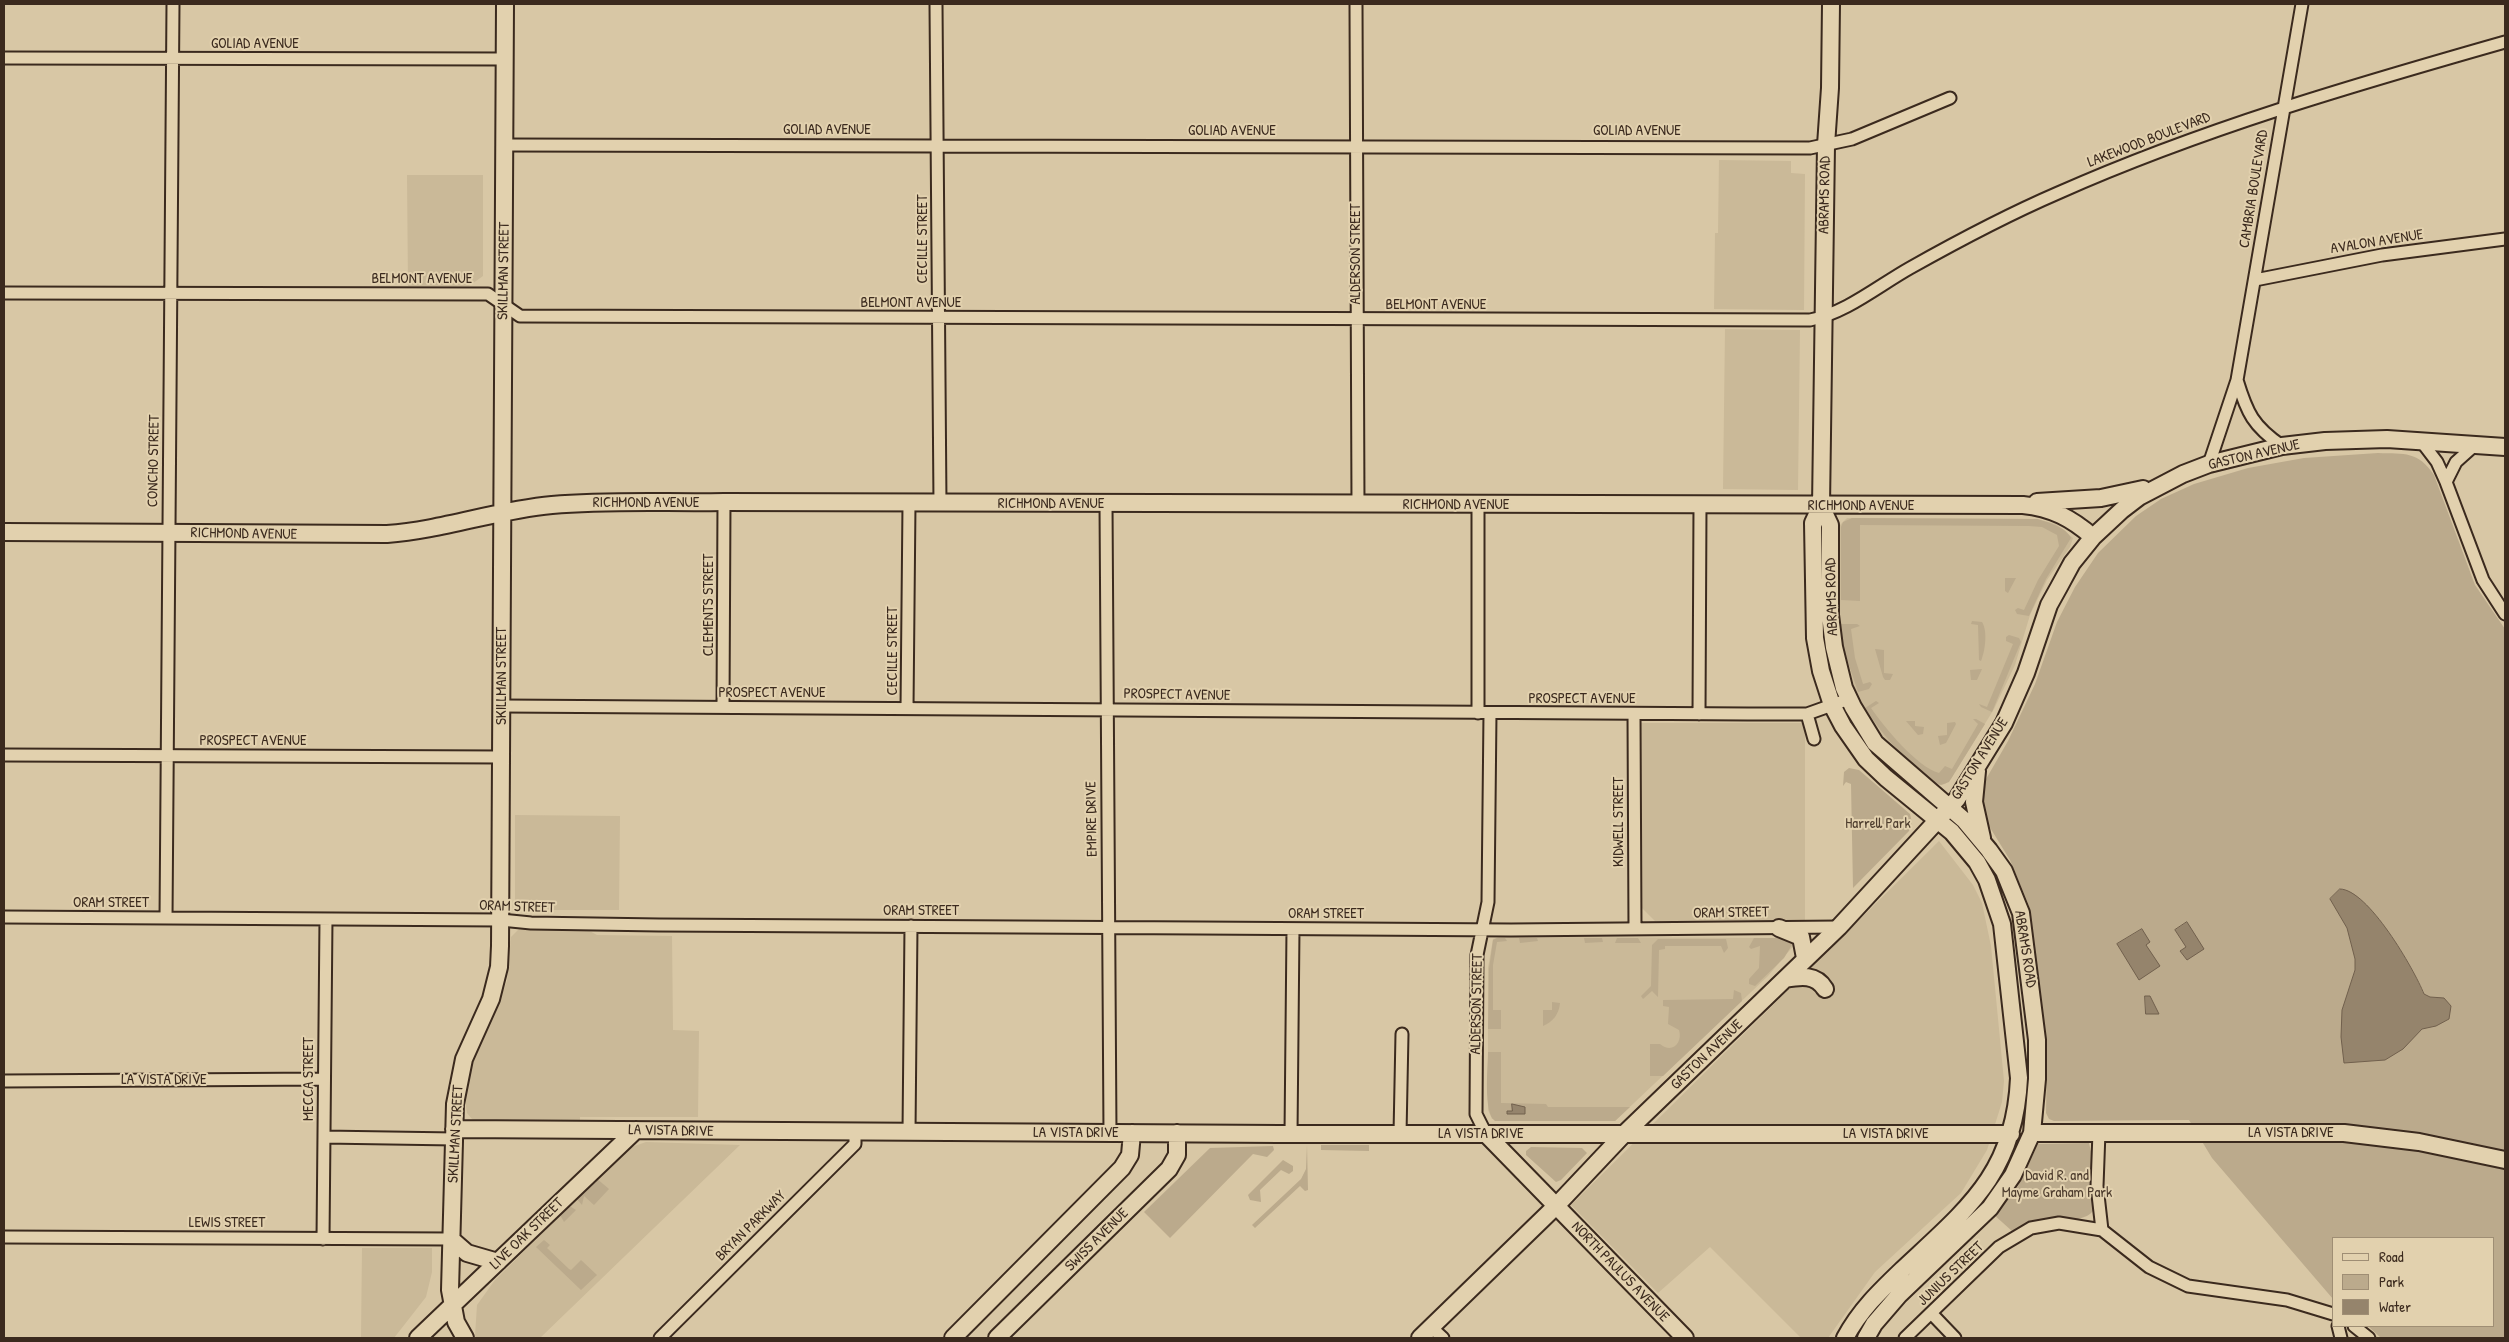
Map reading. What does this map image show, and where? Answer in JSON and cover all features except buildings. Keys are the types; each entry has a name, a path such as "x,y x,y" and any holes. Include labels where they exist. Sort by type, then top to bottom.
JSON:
{"street":[{"name":"CONCHO STREET","path":"166,918 173,4"},
{"name":"SKILLMAN STREET","path":"465,1338 456,1322 450,1290 458,1081 464,1058 491,999 499,967 501,920 505,4"},
{"name":"CECILLE STREET","path":"936,4 940,504"},
{"name":"ALDERSON STREET","path":"1356,4 1358,505"},
{"name":"ABRAMS ROAD","path":"1831,4 1830,88 1826,145 1821,506 1813,523 1815,638 1821,671 1832,705 1843,726 1866,759 1965,845 1987,880 2000,914 2008,972 2018,1078 2018,1098 2011,1134 2000,1161 1982,1192 1965,1212 1866,1305 1845,1338"},
{"name":"CAMBRIA BOULEVARD","path":"2209,464 2237,380 2282,108 2302,4"},
{"name":"LAKEWOOD BOULEVARD","path":"1824,317 2000,220 2056,193 2154,153 2282,108 2505,42"},
{"name":"GOLIAD AVENUE","path":"4,58 505,60"},
{"name":"GOLIAD AVENUE","path":"505,145 1810,148 1852,140 1950,98"},
{"name":"AVALON AVENUE","path":"2255,280 2382,255 2505,239"},
{"name":"BELMONT AVENUE","path":"4,293 488,294 520,316 1728,321 1810,320 1824,317"},
{"name":"CAMBRIA BOULEVARD","path":"2237,380 2252,419 2266,435 2282,446"},
{"name":"GASTON AVENUE","path":"1426,1332 1556,1206 1624,1134 1838,927 1950,807 1977,770 2004,723 2026,674 2049,605 2072,563 2093,536 2122,510 2162,483 2209,464 2282,446 2355,439 2422,441 2505,447"},
{"path":"2422,441 2437,462 2446,482 2483,580 2505,614"},
{"path":"2446,482 2456,462 2475,445"},
{"path":"2023,506 2044,501 2118,496 2162,483"},
{"name":"RICHMOND AVENUE","path":"4,532 358,535 405,533 503,512 552,505 724,502 1478,506 2023,506 2042,507 2058,512 2093,536"},
{"name":"CLEMENTS STREET","path":"723,707 724,502"},
{"name":"CECILLE STREET","path":"907,708 909,504"},
{"name":"EMPIRE DRIVE","path":"1106,504 1110,1133"},
{"path":"1478,506 1478,713"},
{"path":"1699,714 1700,506"},
{"name":"ABRAMS ROAD","path":"1821,506 1830,525 1830,615 1834,647 1849,699 1868,734 1880,748 1950,807 1983,842 2004,871 2016,898 2026,937 2038,1058 2032,1133 2013,1175 1990,1208 1899,1295 1874,1324 1866,1338"},
{"name":"PROSPECT AVENUE","path":"502,706 1807,714 1849,699"},
{"name":"ALDERSON STREET","path":"1490,713 1488,902 1477,955 1476,1114 1486,1134 1556,1206"},
{"name":"KIDWELL STREET","path":"1634,714 1634,929"},
{"path":"1807,714 1814,740"},
{"name":"PROSPECT AVENUE","path":"4,755 502,757"},
{"path":"1977,770 1974,802 1983,842"},
{"name":"ORAM STREET","path":"4,918 501,920 531,923 659,925 1482,930 1838,927"},
{"name":"MECCA STREET","path":"323,1239 326,919"},
{"path":"909,1132 911,926"},
{"path":"1779,928 1801,937 1805,958"},
{"path":"1291,1134 1293,929"},
{"path":"2008,972 2030,970"},
{"path":"1785,979 1808,977 1820,982 1825,989"},
{"path":"1400,1134 1402,1034"},
{"name":"LA VISTA DRIVE","path":"4,1081 324,1079"},
{"path":"586,1130 598,1138 601,1144 593,1170"},
{"name":"LA VISTA DRIVE","path":"324,1137 586,1130 1291,1134 2344,1133 2419,1142 2505,1160"},
{"name":"LIVE OAK STREET","path":"418,1338 636,1130"},
{"name":"BRYAN PARKWAY","path":"660,1338 855,1144 855,1132"},
{"path":"2099,1132 2097,1186 2102,1230 2150,1267 2188,1286 2287,1300 2332,1314"},
{"path":"953,1338 1122,1168 1130,1155 1132,1133"},
{"name":"SWISS AVENUE","path":"997,1338 1169,1169 1177,1155 1177,1133"},
{"name":"NORTH PAULUS AVENUE","path":"1556,1206 1685,1338"},
{"name":"JUNIUS STREET","path":"1905,1338 1932,1314 1999,1247 2019,1233 2031,1228 2059,1223 2102,1230"},
{"name":"LEWIS STREET","path":"4,1238 451,1239"},
{"path":"451,1239 467,1253 498,1262"},
{"path":"1856,1338 1867,1315 1866,1305"},
{"path":"1932,1314 1955,1338"},
{"path":"2355,1327 2370,1338"},
{"path":"1426,1332 1443,1338"}],"shaded area":[{"path":"1719,160 1791,161 1791,173 1805,174 1804,310 1714,309 1715,233 1718,233"},
{"path":"407,175 483,175 483,276 469,286 408,286"},
{"path":"1725,329 1800,330 1798,490 1723,489"},
{"path":"1847,518 2037,519 2056,524 2073,538 2070,547 2047,580 2030,615 2015,665 1994,709 1951,779 1945,784 1939,785 1930,780 1898,754 1883,738 1863,707 1855,689 1843,650 1838,623 1840,525"},
{"path":"1641,723 1805,723 1805,922 1655,921 1641,907"},
{"path":"515,815 620,816 619,910 518,910 515,906"},
{"path":"1939,841 1973,885 1982,903 1991,946 2004,1081 2002,1102 1987,1150 1961,1193 1875,1272 1828,1338 1801,1338 1710,1247 1658,1293 1571,1205"},
{"path":"584,928 597,935 672,936 673,1030 699,1031 698,1117 580,1117 580,1122 479,1122 472,1119 467,1113 465,1100 470,1069 507,981 511,937 519,929"},
{"path":"1499,937 1792,938 1795,944 1768,976 1615,1121 1492,1119 1488,1110 1488,968 1493,939"},
{"path":"646,1142 740,1145 540,1338 477,1338 475,1336 477,1305 495,1280 629,1148"},
{"path":"362,1248 432,1248 432,1272 426,1297 394,1338 361,1338"}],"green space":[{"path":"2378,453 2403,454 2416,458 2428,467 2434,475 2475,585 2505,629 2505,1338 2381,1338 2369,1327 2494,1327 2494,1237 2332,1237 2332,1298 2212,1158 2189,1120 2054,1121 2049,1119 2046,1113 2047,1054 2029,906 2010,860 1981,813 1982,786 2008,741 2035,684 2057,622 2075,587 2098,553 2136,516 2161,499 2194,484 2248,468 2304,458"},
{"path":"1852,518 2037,519 2061,528 2071,538 2046,579 2029,616 2017,614 2015,610 2018,608 2024,610 2038,580 2059,546 2057,535 2042,527 2029,526 1860,525 1860,601 1841,600 1841,527 1843,522"},
{"path":"2005,578 2016,578 2008,593 2005,591"},
{"path":"1972,621 1982,622 1984,626 1985,647 1981,661 1979,660 1978,625 1971,624"},
{"path":"1841,624 1857,624 1860,626 1851,629 1855,658 1863,684 1870,682 1872,684 1869,689 1858,692 1843,647"},
{"path":"2009,635 2019,638 2021,642 1992,712 1981,707 1979,704 1987,707 2013,644 2006,641 2006,637"},
{"path":"1875,649 1884,650 1884,673 1893,674 1890,680 1885,680 1883,677"},
{"path":"1982,669 1977,680 1971,680 1970,670"},
{"path":"1876,701 1879,703 1871,708 1892,735 1911,755 1930,769 1939,773 1945,766 1952,769 1978,724 1973,719 1985,724 1949,782 1941,785 1909,762 1880,729 1865,708"},
{"path":"1906,721 1915,721 1915,726 1924,727 1923,734 1918,735"},
{"path":"1955,722 1956,724 1946,743 1940,745 1938,736 1947,735 1947,723"},
{"name":"Harrell Park","path":"1849,768 1859,770 1910,814 1912,823 1909,831 1853,888 1851,784 1846,782 1843,786 1844,772"},
{"path":"1505,938 1507,941 1497,942 1493,965 1493,1010 1501,1010 1501,1029 1488,1029 1489,969 1493,940"},
{"path":"1519,938 1537,938 1538,941 1520,943"},
{"path":"1584,938 1602,938 1603,942 1585,943"},
{"path":"1617,938 1638,938 1641,943 1615,943"},
{"path":"1754,938 1787,938 1793,943 1784,958 1755,986 1749,984 1749,979 1759,968 1760,946 1751,949 1749,947"},
{"path":"1658,939 1726,939 1728,948 1724,953 1721,946 1665,946 1665,949 1659,950 1658,997 1652,991 1643,999 1641,996 1651,986 1652,945"},
{"path":"1734,990 1741,993 1742,1001 1663,1076 1650,1076 1650,1044 1660,1044 1669,1048 1676,1046 1680,1035 1679,1030 1668,1024 1669,1007 1663,1006 1663,1000 1733,999"},
{"path":"1552,1002 1560,1003 1557,1014 1553,1020 1543,1026 1543,1010 1552,1010"},
{"path":"1488,1052 1501,1052 1501,1103 1546,1104 1548,1107 1630,1107 1615,1121 1495,1121 1489,1109"},
{"name":"David R. and Mayme Graham Park","path":"2089,1143 2092,1156 2093,1211 2087,1216 2068,1221 2032,1224 2012,1231 1993,1214 2018,1186 2038,1144"},
{"path":"1307,1145 1308,1190 1305,1191 1300,1186 1255,1228 1252,1225 1301,1179 1306,1169"},
{"path":"1321,1145 1369,1145 1369,1151 1321,1150"},
{"path":"1273,1146 1274,1150 1267,1157 1253,1154 1170,1238 1144,1212 1210,1148"},
{"path":"1531,1147 1582,1148 1587,1153 1561,1180 1556,1182 1526,1155 1526,1151"},
{"path":"1283,1160 1293,1166 1293,1171 1289,1174 1281,1170 1260,1190 1261,1202 1250,1200 1248,1195"},
{"path":"596,1178 609,1189 594,1205 584,1196 582,1205 576,1198"},
{"path":"568,1205 576,1210 564,1222 559,1213"},
{"path":"544,1240 550,1245 547,1248 569,1269 571,1270 581,1260 597,1275 581,1290 536,1247"}],"water":[{"path":"2340,889 2351,892 2364,902 2389,932 2411,967 2424,994 2430,997 2444,998 2451,1006 2449,1019 2436,1026 2422,1029 2403,1049 2385,1060 2344,1063 2341,1037 2342,1010 2355,970 2355,959 2347,928 2330,899"},
{"path":"2187,922 2204,949 2187,960 2180,951 2186,947 2175,930"},
{"path":"2142,929 2150,942 2146,945 2160,966 2139,980 2117,944"},
{"path":"2145,996 2150,996 2159,1014 2146,1014"},
{"path":"1512,1104 1525,1107 1525,1114 1507,1114 1507,1111 1512,1111"}]}
